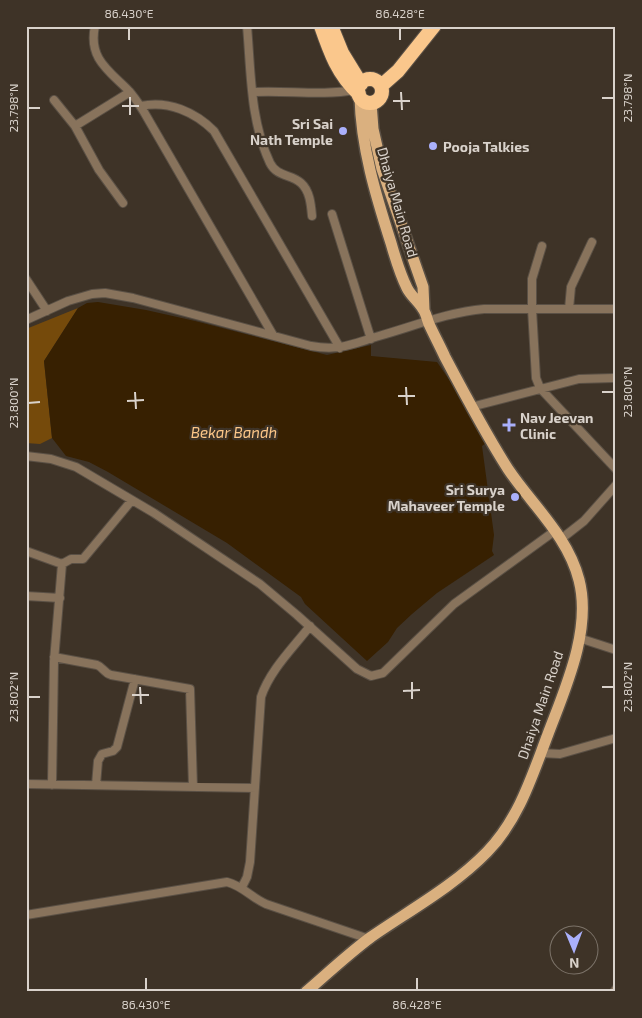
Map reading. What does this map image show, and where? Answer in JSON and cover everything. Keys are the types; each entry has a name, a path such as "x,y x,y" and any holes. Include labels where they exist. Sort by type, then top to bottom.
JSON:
{"highway":[{"path":"321,26 336,65 343,77 366,90"},
{"name":"Dhaiya Main Road","path":"331,26 342,53 366,90"},
{"path":"366,90 391,66 423,26"},
{"path":"366,90 398,71 434,26"}],"main road":[{"name":"Dhaiya Main Road","path":"306,992 369,939 426,901 471,867 503,833 522,800 565,689 579,638 582,613 580,582 574,564 558,535 508,468 471,407 428,322 424,310 422,287 382,169 366,90"}],"street":[{"path":"96,26 95,42 100,62 141,106 273,335"},
{"path":"247,26 258,124 270,164 276,171 301,183 310,200 312,216"},
{"path":"254,92 330,93 366,90"},
{"path":"75,126 130,92"},
{"path":"54,100 75,126 99,170 123,203"},
{"path":"141,106 157,104 178,108 199,119 214,132 340,348"},
{"path":"332,214 371,339"},
{"path":"569,309 570,287 592,242"},
{"path":"542,246 532,279 536,378 540,388 616,469"},
{"path":"26,279 46,310"},
{"path":"26,320 81,296 105,293 133,298 322,348 340,348 466,310 532,308 616,309"},
{"path":"471,407 579,379 614,378"},
{"path":"26,456 51,459 76,467 132,500 260,584 358,669 371,676 383,673 454,604 558,535 584,521 616,485"},
{"path":"26,551 62,564 71,559 83,558 132,500"},
{"path":"52,785 54,657 62,564"},
{"path":"26,596 60,598"},
{"path":"242,887 247,877 250,862 260,706 264,688 275,670 310,626"},
{"path":"579,638 616,650"},
{"path":"54,657 92,663 100,666 107,674 190,689 193,787"},
{"path":"96,785 98,761 102,754 113,752 117,746 135,679"},
{"path":"540,754 560,754 616,738"},
{"path":"26,784 255,788"},
{"path":"26,915 221,882 232,883 242,887 266,904 369,939"}],"shaded area":[{"path":"78,308 44,361 52,438 40,444 26,443 26,329"}],"water":[{"name":"Bekar Bandh","path":"98,302 195,321 327,355 371,345 371,356 437,362 472,413 486,443 482,446 494,535 492,551 494,555 437,593 397,628 388,642 367,661 305,604 301,597 227,543 108,472 89,462 66,456 52,438 44,361 78,308 87,303"}],"place":[{"name":"Sri Sai Nath Temple","path":"343,131"},
{"name":"Pooja Talkies","path":"433,146"},
{"name":"Nav Jeevan Clinic","path":"509,425"},
{"name":"Sri Surya Mahaveer Temple","path":"515,497"}]}
